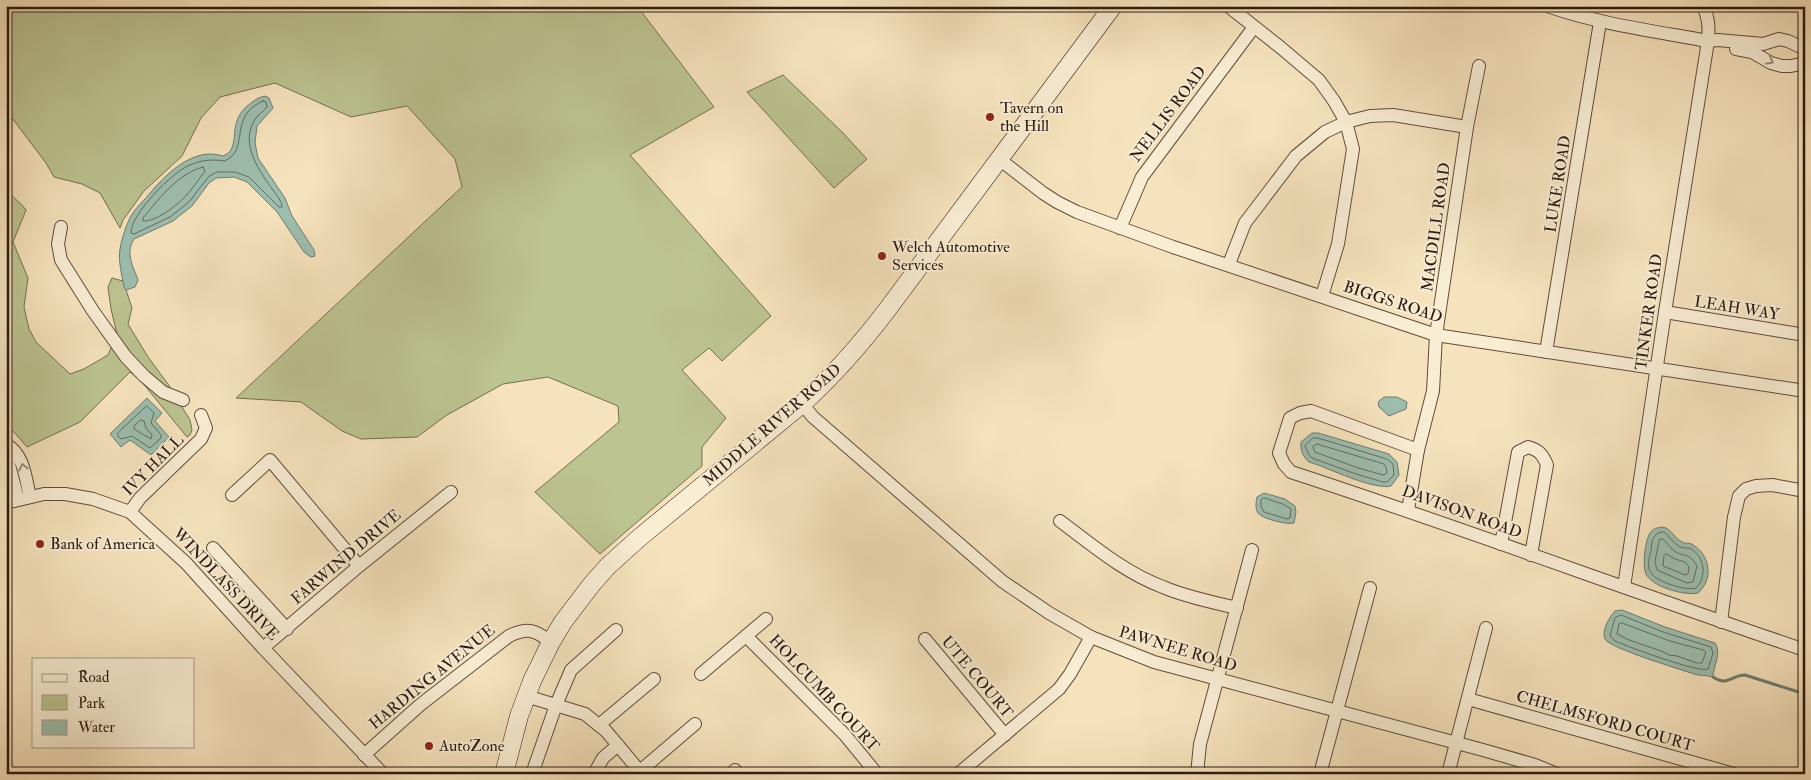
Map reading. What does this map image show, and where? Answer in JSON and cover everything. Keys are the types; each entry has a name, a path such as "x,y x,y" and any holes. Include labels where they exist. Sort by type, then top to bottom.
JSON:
{"street":[{"name":"MIDDLE RIVER ROAD","path":"504,774 512,740 526,696 551,642 576,603 608,566 639,538 802,404 828,379 874,328 1114,6"},
{"path":"1228,6 1319,80 1346,122 1353,149 1338,244 1322,296"},
{"path":"1547,6 1600,22 1708,41 1718,40 1762,44 1779,39 1788,40 1805,49"},
{"name":"TINKER ROAD","path":"1624,587 1708,41 1709,25 1704,6"},
{"name":"LUKE ROAD","path":"1546,352 1557,295 1600,22"},
{"name":"NELLIS ROAD","path":"1120,228 1142,177 1254,27"},
{"path":"1708,41 1718,47 1752,52 1771,63 1782,66 1805,63"},
{"name":"MACDILL ROAD","path":"1408,510 1418,450 1433,391 1436,335 1467,127 1479,66"},
{"path":"1229,264 1245,223 1296,156 1325,132 1346,122 1370,116 1393,115 1467,127"},
{"name":"BIGGS ROAD","path":"999,159 1057,202 1076,212 1173,247 1229,264 1436,335 1805,391"},
{"path":"61,227 58,244 61,260 93,311 126,357 144,376 163,392 183,400"},
{"name":"LEAH WAY","path":"1665,312 1805,335"},
{"name":"PAWNEE ROAD","path":"802,404 813,417 1002,581 1048,613 1091,637 1154,662 1456,742 1529,763 1556,774"},
{"name":"DAVISON ROAD","path":"1418,450 1311,411 1290,418 1279,454 1291,472 1408,510 1531,555 1805,650"},
{"name":"IVY HALL","path":"130,512 140,498 201,439 206,428 200,414"},
{"path":"6,444 14,449 21,459 18,500"},
{"path":"1501,544 1518,452 1528,447 1536,449 1543,456 1546,465 1531,555"},
{"path":"6,453 18,500"},
{"path":"232,494 270,460 359,566"},
{"path":"1721,622 1734,517 1739,496 1746,489 1756,486 1772,485 1805,491"},
{"name":"FARWIND DRIVE","path":"263,648 359,566 451,492"},
{"name":"WINDLASS DRIVE","path":"18,500 44,494 65,494 100,501 130,512 186,563 263,648 383,774"},
{"path":"1060,521 1114,561 1147,580 1179,593 1237,608"},
{"path":"213,548 287,628"},
{"path":"1197,774 1200,744 1252,550"},
{"path":"1320,774 1370,588"},
{"name":"HOLCUMB COURT","path":"701,674 766,619"},
{"path":"1448,774 1486,628"},
{"name":"HARDING AVENUE","path":"364,755 420,704 509,636 525,630 532,630 551,642"},
{"path":"532,774 556,705 571,670 616,630"},
{"name":"HOLCUMB COURT","path":"746,636 844,735 877,774"},
{"path":"958,774 1064,683 1091,637"},
{"name":"UTE COURT","path":"925,639 1005,735"},
{"path":"599,725 654,679"},
{"path":"526,696 585,714 599,725 641,772 695,724"},
{"name":"CHELMSFORD COURT","path":"1468,699 1734,774"},
{"path":"594,774 603,758 618,745"}],"green space":[{"path":"6,6 35,6 43,12 58,6 637,6 714,107 630,155 771,316 722,361 709,348 682,370 726,418 702,447 702,466 600,554 535,492 619,422 618,406 548,377 503,384 447,415 417,437 361,439 342,431 301,402 236,398 462,187 455,159 407,106 351,117 275,83 220,97 201,118 182,156 144,191 123,220 120,228 100,193 82,184 54,177 46,163 6,110"},
{"path":"783,75 867,159 834,188 747,92"},
{"path":"9,191 26,210 13,242 28,278 24,307 29,329 36,342 70,374 84,369 108,355 117,334 108,287 112,278 123,281 132,308 128,324 190,420 192,430 190,435 187,437 141,381 130,372 80,422 27,447 6,423 6,193"}],"water":[{"path":"265,96 269,98 273,108 257,126 255,143 258,158 285,198 292,216 314,250 315,256 311,257 304,252 277,212 247,182 234,177 216,178 209,183 192,206 173,221 134,239 131,244 130,254 138,280 135,287 126,290 120,268 120,249 126,227 134,211 170,172 180,165 200,155 212,154 223,156 228,153 233,146 236,126 241,113 258,98"},
{"path":"1384,397 1397,397 1407,402 1406,409 1389,416 1379,407 1378,402"},
{"path":"147,398 162,413 155,421 169,437 151,455 130,440 121,447 110,434"},
{"path":"1312,433 1318,433 1389,454 1397,462 1399,475 1391,486 1373,485 1309,462 1302,453 1301,442"},
{"path":"1264,493 1285,499 1295,506 1294,523 1275,521 1258,513 1256,507 1257,497"},
{"path":"1663,527 1682,542 1699,549 1703,555 1708,568 1708,574 1703,587 1698,593 1692,594 1669,590 1649,579 1646,574 1644,560 1648,537 1654,529"},
{"path":"1622,610 1665,627 1715,643 1718,651 1713,677 1696,675 1632,653 1610,643 1604,636 1605,628 1615,611"}],"waterway":[{"path":"1713,677 1726,681 1740,675 1745,675 1805,694"}],"place":[{"name":"Tavern on the Hill","path":"990,117"},
{"name":"Welch Automotive Services","path":"882,256"},
{"name":"Bank of America","path":"40,544"},
{"name":"AutoZone","path":"429,746"}]}
